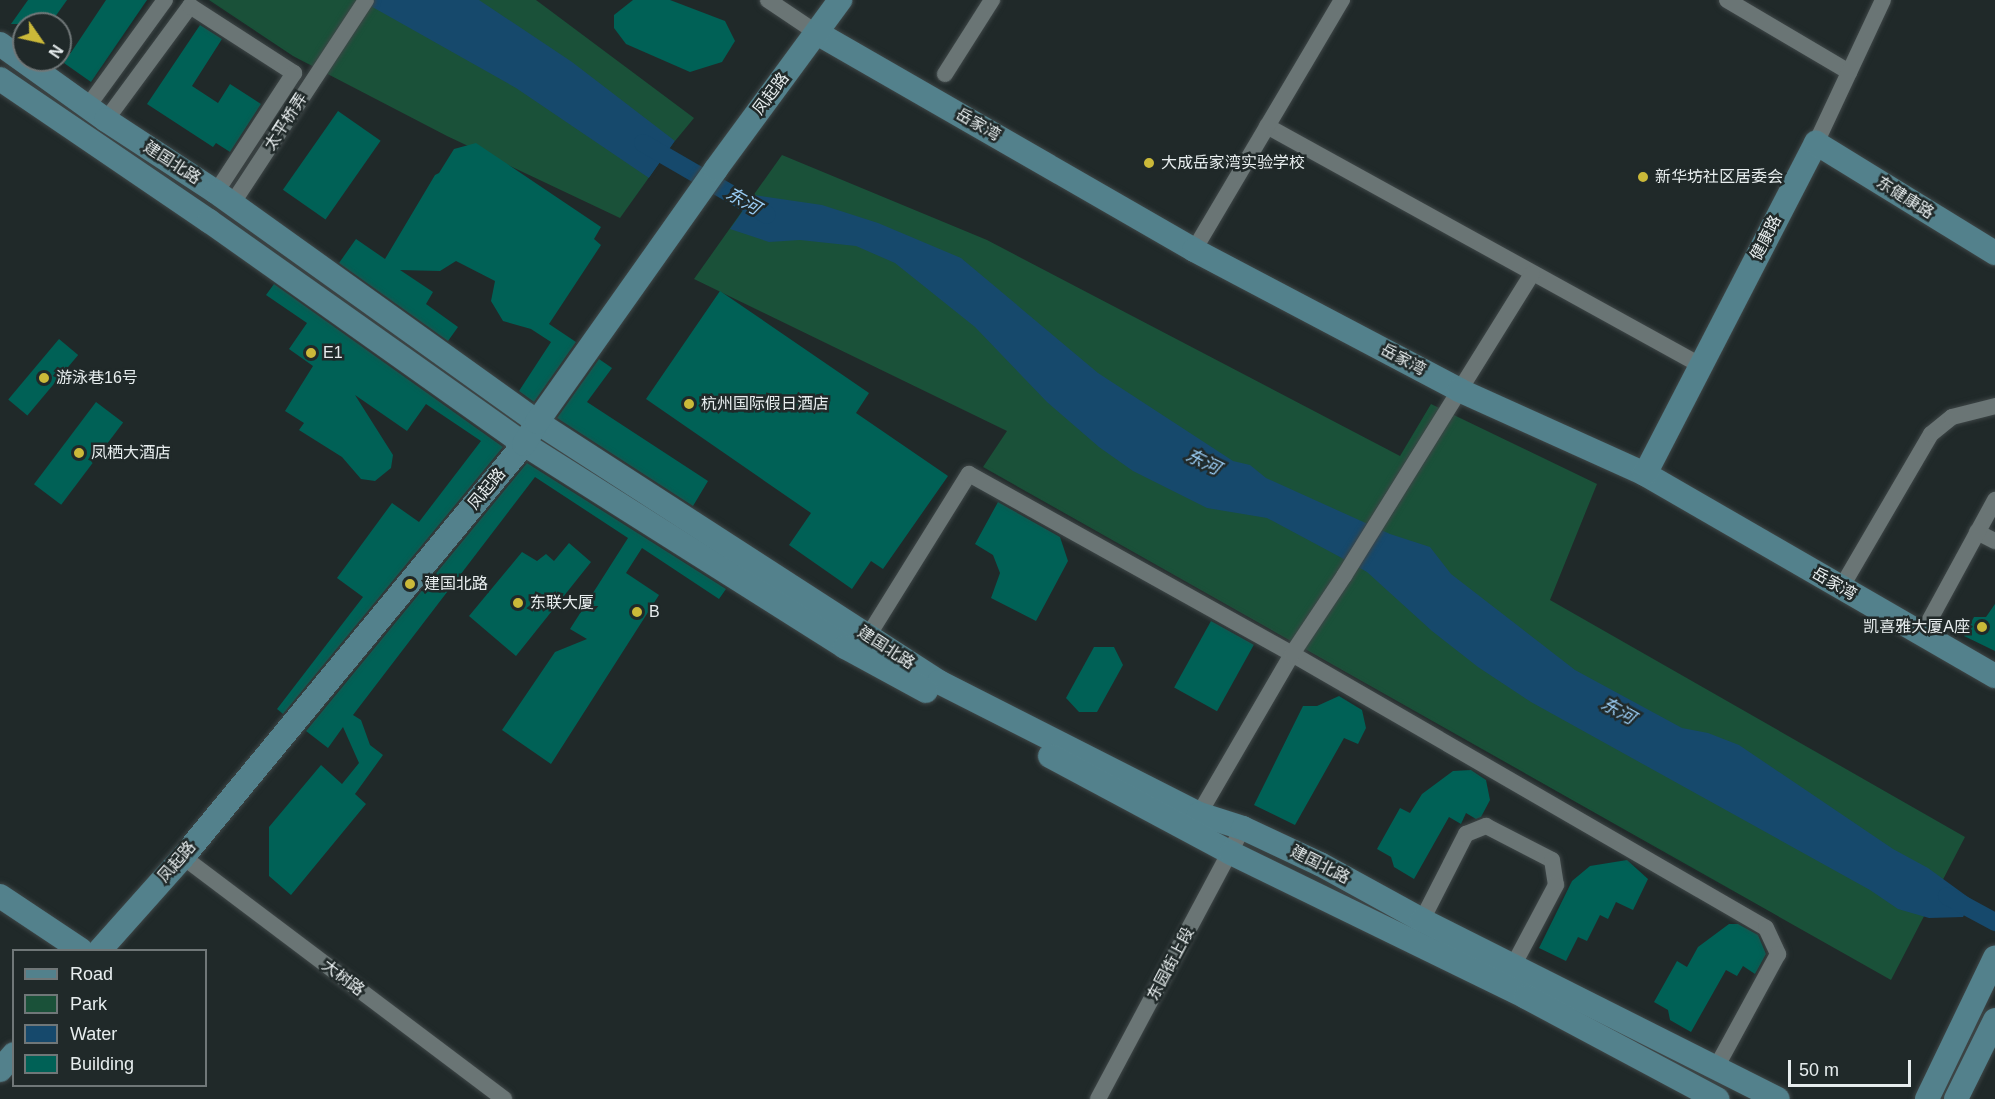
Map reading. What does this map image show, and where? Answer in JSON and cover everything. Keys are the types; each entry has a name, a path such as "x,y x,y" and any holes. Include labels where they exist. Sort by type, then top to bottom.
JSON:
{"main road":[{"name":"凤起路","path":"102,949 183,856 524,444 537,422 716,169 840,0"},
{"name":"岳家湾","path":"817,33 1194,250 1459,390 1645,474 1995,676"},
{"name":"建国北路","path":"0,44 97,113 224,198 537,422 939,682 1199,814 1243,828 1320,864 1422,920 1717,1066 1778,1099"},
{"name":"建国北路","path":"0,79 199,214 524,444 845,647 1232,853 1526,997 1717,1099"},
{"name":"东健康路","path":"1816,143 1995,253"},
{"name":"健康路","path":"1645,474 1816,143"},
{"path":"0,896 78,949"},
{"path":"1927,1099 1995,958"},
{"path":"1956,1099 1993,1024"},
{"path":"0,1071 12,1056"}],"street":[{"path":"97,113 165,0"},
{"name":"太平桥弄","path":"224,198 366,0"},
{"path":"768,0 817,33"},
{"path":"945,74 992,0"},
{"path":"1194,250 1342,0"},
{"path":"1727,0 1849,72"},
{"name":"健康路","path":"1816,143 1883,0"},
{"path":"97,113 190,6 294,74 224,198"},
{"path":"1268,126 1701,366"},
{"path":"1199,814 1292,654 1344,576 1532,274"},
{"path":"1841,588 1931,434 1952,417 1995,405"},
{"path":"868,636 969,474 1292,654 1767,928 1778,954 1717,1066"},
{"path":"1922,634 1995,500"},
{"path":"1977,532 1995,541"},
{"path":"1422,920 1466,834 1486,826 1552,860 1556,885 1514,964"},
{"name":"东园街上段","path":"1098,1099 1232,853 1243,828"},
{"name":"大树路","path":"183,856 502,1099"}],"green space":[{"path":"209,0 536,0 694,118 620,218 447,136 293,56"},
{"path":"782,155 987,240 1400,456 1431,404 1597,484 1550,600 1965,837 1891,980 983,467 1007,431 694,279"}],"water":[{"path":"360,0 479,0 572,62 675,141 649,178 516,88"},
{"path":"754,195 822,205 878,223 961,258 1098,373 1233,461 1250,465 1266,478 1390,534 1430,547 1451,574 1575,670 1682,728 1708,733 1739,745 1893,849 1928,868 1972,900 1963,917 1929,918 1898,909 1870,890 1531,702 1478,667 1432,631 1367,572 1267,518 1207,508 1133,471 1099,447 1047,402 975,327 895,263 856,246 800,240 769,242 730,229"}],"pier":[{"path":"675,141 677,142 651,180 647,181"}],"building":[{"path":"28,0 67,0 58,12 20,12"},
{"path":"106,0 147,0 91,82 72,69 72,51"},
{"path":"633,0 670,0 725,21 735,41 722,62 690,72 626,44 614,28 614,15"},
{"path":"200,25 222,39 192,86 218,103 230,84 261,104 230,152 216,143 213,147 147,104"},
{"path":"338,111 381,141 326,219 283,190"},
{"path":"476,143 601,227 594,239 601,245 549,324 576,342 534,402 519,391 551,342 531,329 503,321 491,301 495,281 456,261 440,271 400,270 433,292 426,304 458,327 448,341 339,263 356,239 385,259 435,175 439,173 454,149"},
{"path":"274,284 503,447 283,714 277,709 363,597 337,578 392,503 419,522 481,441 426,404 407,431 355,395 393,455 391,468 375,481 361,479 342,457 299,430 304,423 285,411 313,366 289,349 307,323 266,295"},
{"path":"720,291 869,393 856,413 948,476 883,569 871,561 852,589 789,545 811,513 646,399"},
{"name":"游泳巷16号","path":"59,339 78,355 27,416 8,400"},
{"path":"599,359 612,368 587,402 708,481 693,506 557,418"},
{"name":"凤栖大酒店","path":"96,402 123,422 61,505 34,484"},
{"path":"527,463 726,589 719,599 642,548 626,573 659,595 551,764 502,730 555,652 587,639 570,629 628,538 535,477 353,715 361,720 370,745 383,755 355,794 366,804 291,895 269,876 269,827 321,765 342,784 359,763 343,727 328,748 306,731"},
{"path":"998,502 1060,537 1068,561 1036,621 991,598 1000,573 993,555 975,544"},
{"name":"东联大厦","path":"569,543 591,562 516,656 469,616 522,552 537,561 546,554 554,561"},
{"name":"凯喜雅大厦A座","path":"1995,604 1995,651 1964,636 1974,617 1986,617"},
{"path":"1211,621 1254,645 1217,711 1174,687"},
{"path":"1094,647 1114,647 1123,665 1097,712 1079,712 1066,698"},
{"path":"1339,696 1362,710 1366,728 1358,744 1344,738 1295,825 1254,805 1303,706 1317,706"},
{"path":"1471,770 1486,780 1490,800 1481,817 1476,819 1466,813 1461,824 1449,817 1414,879 1394,867 1391,857 1377,849 1400,808 1410,813 1422,794 1453,771"},
{"path":"1627,860 1648,879 1633,910 1616,902 1608,919 1600,915 1587,941 1578,937 1566,961 1539,948 1572,881 1590,866"},
{"path":"1729,924 1738,924 1758,935 1766,954 1755,974 1743,966 1737,976 1726,970 1691,1032 1670,1020 1668,1010 1654,1002 1677,961 1687,967 1698,947"}],"waterway":[{"name":"东河","path":"643,143 767,215"},
{"name":"东河","path":"1947,896 1995,922"}],"place":[{"name":"大成岳家湾实验学校","path":"1149,163"},
{"name":"新华坊社区居委会","path":"1643,177"},
{"name":"E1","path":"311,353"},
{"name":"游泳巷16号","path":"44,378"},
{"name":"杭州国际假日酒店","path":"689,404"},
{"name":"凤栖大酒店","path":"79,453"},
{"name":"建国北路","path":"410,584"},
{"name":"东联大厦","path":"518,603"},
{"name":"B","path":"637,612"},
{"name":"凯喜雅大厦A座","path":"1982,627"}]}
